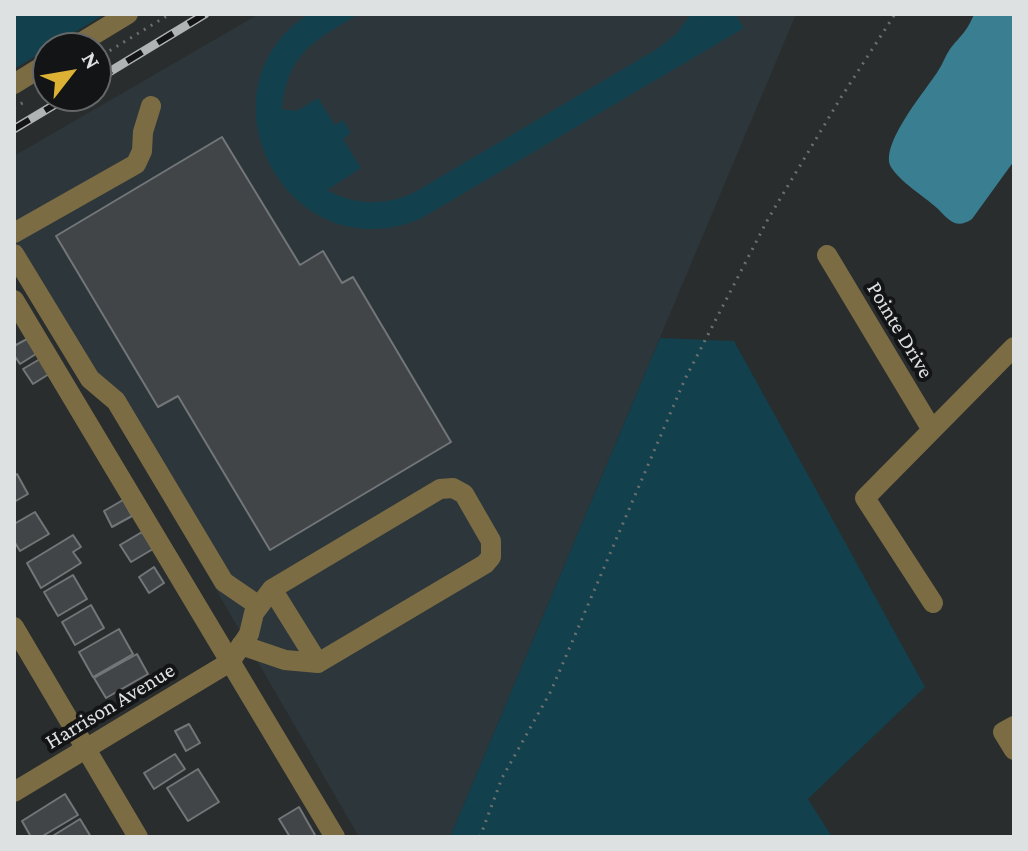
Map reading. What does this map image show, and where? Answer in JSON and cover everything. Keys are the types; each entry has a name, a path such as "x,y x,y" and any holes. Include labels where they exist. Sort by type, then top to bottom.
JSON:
{"street":[{"path":"98,32 128,14"},
{"path":"14,84 32,73"},
{"path":"14,233 136,164 142,151 143,132 151,106"},
{"path":"14,254 90,379 116,401 224,582 259,606"},
{"name":"Pointe Drive","path":"827,255 932,430"},
{"path":"14,300 236,654 335,837"},
{"path":"933,603 865,498 1014,347"},
{"path":"453,488 464,494 491,541 491,557 485,564 318,663 236,654 249,634 254,613 272,589 440,489 453,488"},
{"path":"272,589 318,663"},
{"path":"14,627 138,837"},
{"name":"Harrison Avenue","path":"14,792 236,654"},
{"path":"1014,726 1003,732 1014,750"}],"path":[{"path":"112,49 170,14"},
{"path":"480,837 502,778 557,679 685,379 768,219 895,14"}],"shaded area":[{"path":"14,14 105,14 75,32 32,32 32,58 14,69"},
{"path":"259,14 796,14 450,837 359,837 14,240 14,156 90,112 112,112 112,99"},
{"path":"309,14 359,14 316,41 297,61 285,90 282,109 297,111 318,98 335,125 343,120 351,133 343,139 361,168 327,190 349,199 371,202 393,200 415,192 657,49 676,34 691,14 735,14 744,28 420,219 372,229 330,221 295,198 270,165 257,126 258,85 275,46"},
{"path":"974,14 1014,14 1014,161 972,219 957,224 900,178 891,167 889,157 897,132"},
{"path":"660,338 734,341 925,687 808,799 832,837 450,837"}],"building":[{"path":"222,137 300,265 323,251 342,283 353,277 451,442 270,550 178,396 158,407 56,236"},
{"path":"27,339 36,354 20,364 14,355 14,346"},
{"path":"40,359 49,374 33,384 23,369"},
{"path":"17,474 28,494 14,502 14,476"},
{"path":"123,500 132,516 112,527 104,511"},
{"path":"35,512 49,534 20,551 14,541 14,524"},
{"path":"142,532 153,549 131,562 120,545"},
{"path":"73,535 81,547 73,552 81,563 41,588 27,563"},
{"path":"154,567 164,583 149,593 139,577"},
{"path":"73,575 87,599 58,616 44,592"},
{"path":"91,605 104,628 75,645 62,622"},
{"path":"119,629 133,654 93,677 79,652"},
{"path":"137,654 148,674 106,698 94,678"},
{"path":"189,724 200,743 186,751 175,731"},
{"path":"175,754 185,769 154,789 144,773"},
{"path":"198,769 219,802 188,821 167,788"},
{"path":"65,794 78,815 41,837 31,837 22,821"},
{"path":"299,807 315,835 312,837 290,837 279,819"},
{"path":"80,819 91,837 51,837"}],"railway":[{"path":"112,70 205,14"},
{"path":"14,129 42,112"}]}
